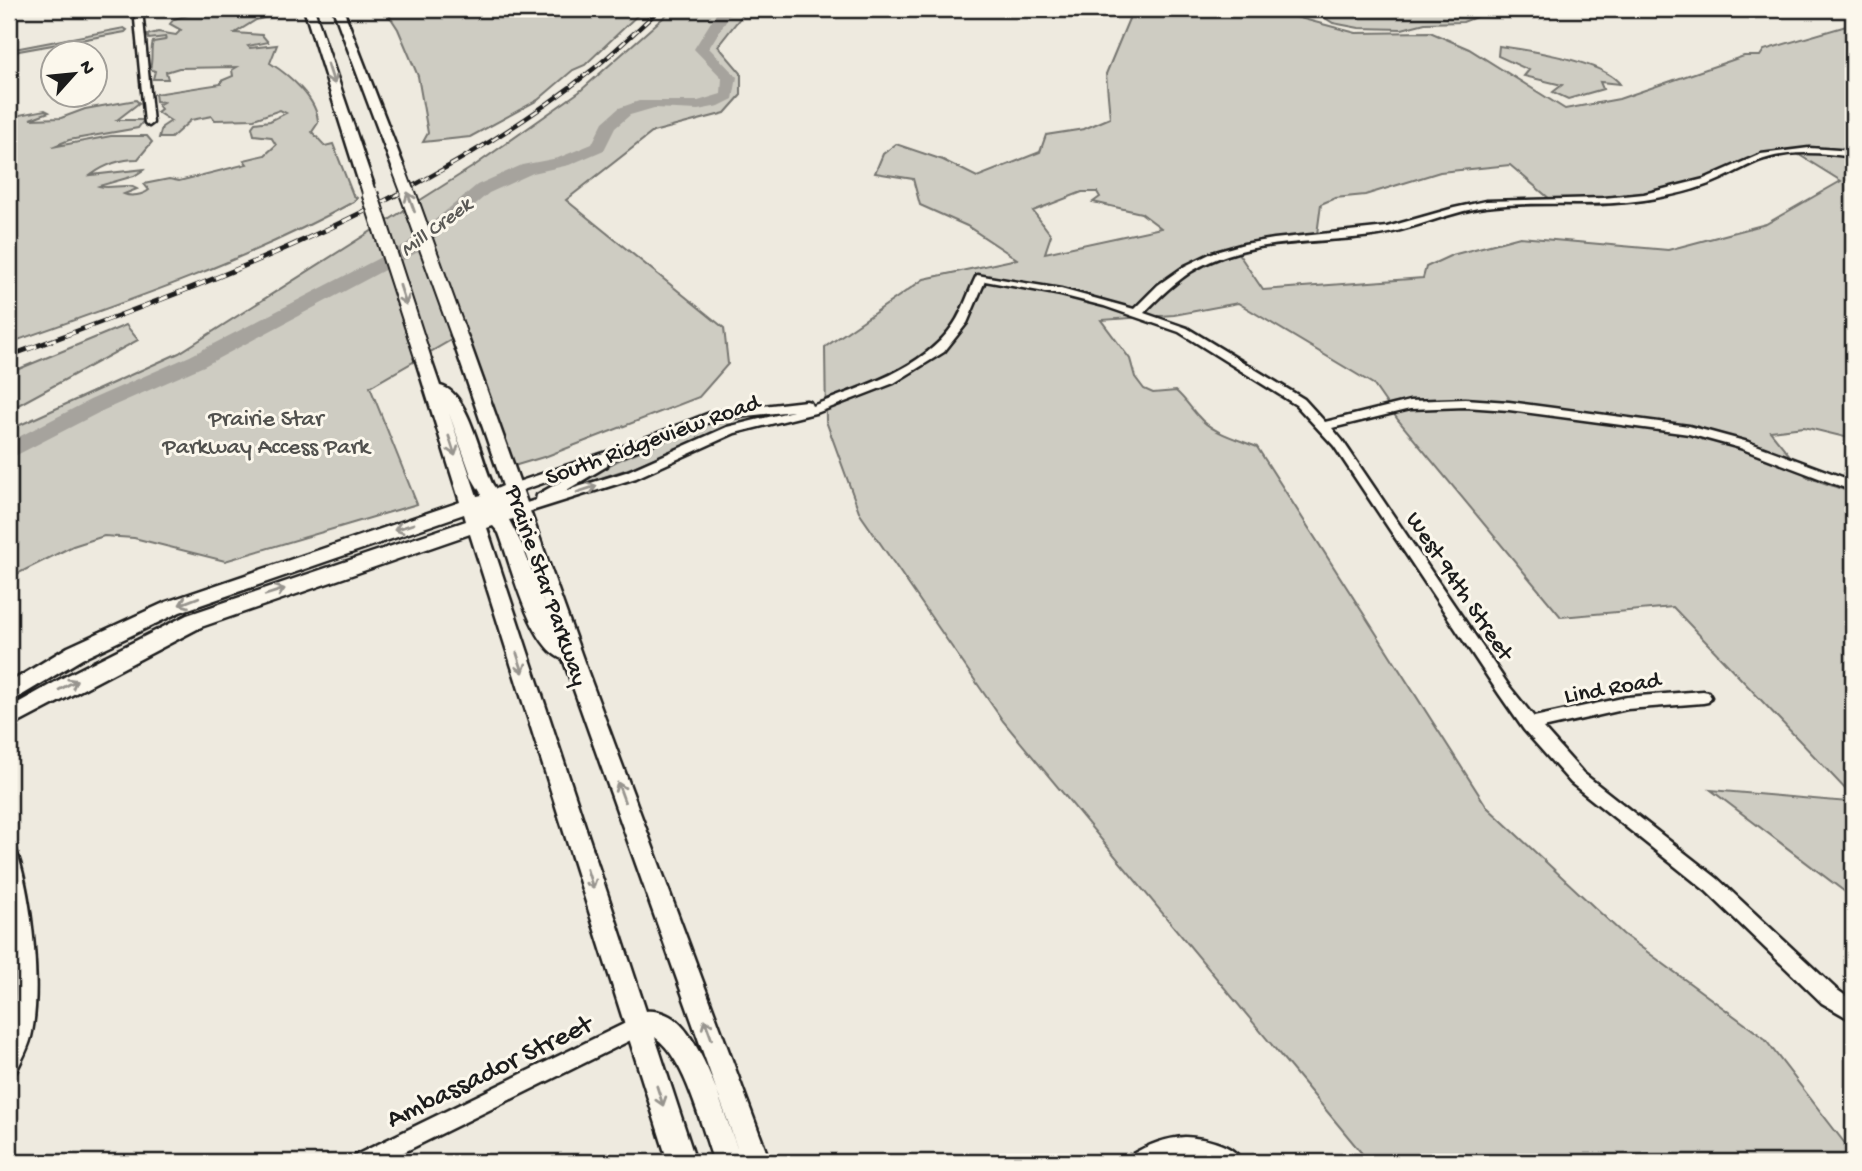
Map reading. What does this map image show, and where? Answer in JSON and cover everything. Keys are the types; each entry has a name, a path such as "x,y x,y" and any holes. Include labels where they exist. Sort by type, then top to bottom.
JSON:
{"main road":[{"name":"Prairie Star Parkway","path":"309,9 431,381 488,514 487,552 682,1162"},
{"name":"Prairie Star Parkway","path":"338,9 398,167 518,498 574,662 757,1162"},
{"name":"South Ridgeview Road","path":"9,719 84,676 194,621 488,514 518,498"},
{"name":"South Ridgeview Road","path":"9,694 75,653 173,607 488,514"},
{"path":"488,514 513,544 539,614 555,644 574,662"},
{"path":"638,1026 650,1023 663,1026 676,1037 727,1162"}],"street":[{"path":"138,9 149,123"},
{"path":"1136,314 1173,276 1197,263 1236,249 1273,242 1396,229 1478,205 1593,203 1647,197 1702,183 1755,159 1778,153 1821,151 1853,154"},
{"name":"West 94th Street","path":"842,399 890,380 940,349 961,323 981,276 1061,292 1183,330 1300,402 1324,425 1529,725 1577,778 1712,885 1829,996 1853,1012"},
{"name":"South Ridgeview Road","path":"518,498 631,448 716,415 842,399"},
{"name":"South Ridgeview Road","path":"518,498 631,475 731,430 816,409 842,399"},
{"path":"1324,425 1410,405 1465,403 1509,406 1689,430 1744,445 1853,486"},
{"path":"518,498 631,448"},
{"name":"Lind Road","path":"1529,725 1627,702 1703,697"},
{"path":"9,853 20,900 25,1003 22,1038 9,1065"},
{"name":"Ambassador Street","path":"363,1162 638,1026"},
{"path":"1143,1159 1166,1148 1191,1145 1205,1148 1232,1162"}],"green space":[{"path":"209,9 273,9 271,16 256,20 235,33 262,35 268,42 248,46 250,48 277,45 270,63 294,81 308,97 317,114 318,123 312,132 325,146 333,144 353,195 357,198 314,223 228,261 141,296 9,343 9,117 45,110 49,112 30,119 61,118 85,109 108,108 108,105 136,100 139,103 117,120 144,120 138,128 69,140 52,147 111,136 147,136 152,142 138,159 113,163 91,175 145,169 134,176 99,186 128,186 137,189 124,194 130,195 149,190 144,184 169,179 179,181 247,164 244,160 265,155 276,145 271,137 254,135 252,127 255,123 270,121 286,113 280,110 254,119 215,120 212,116 191,120 171,138 159,138 162,127 171,121 157,112 161,109 158,105 163,102 156,101 155,94 221,84 221,81 233,76 232,70 237,67 179,68 166,72 168,79 153,79 155,71 150,69 152,45 153,42 165,40 166,37 149,39 147,35 158,32 176,35 181,30 170,24 174,19"},
{"path":"385,9 644,9 585,65 573,70 538,100 470,137 423,142 428,133 418,76 398,29"},
{"name":"Prairie Star Parkway Access Park","path":"673,9 747,9 718,46 741,73 741,95 725,113 653,132 566,200 724,328 728,364 699,397 547,456 507,468 453,339 370,387 417,504 225,561 134,538 104,536 73,546 9,578 9,430 179,353 474,166 579,92"},
{"path":"1133,9 1266,9 1356,33 1430,32 1469,49 1565,109 1619,99 1744,56 1760,56 1764,50 1853,24 1853,439 1804,427 1770,431 1807,477 1853,493 1853,898 1711,790 1848,802 1850,794 1673,607 1561,617 1398,420 1373,384 1238,303 1174,315 1101,320 1130,359 1135,377 1144,389 1153,393 1176,391 1210,427 1257,447 1487,807 1623,934 1764,1038 1853,1154 1853,1162 1369,1162 1003,721 860,514 826,421 825,347 924,279 1017,259 967,226 920,205 913,179 875,173 883,154 896,144 943,160 977,177 1040,152 1046,135 1084,129 1110,118 1106,74","holes":["1796,153 1841,181 1766,224 1668,250 1520,237 1452,255 1426,267 1423,278 1263,290 1238,253 1263,247 1316,242 1321,204 1335,198 1365,195 1440,172 1510,165 1557,205 1599,206 1646,201 1696,190 1767,158","1082,192 1097,192 1100,197 1093,202 1141,213 1161,228 1045,253 1051,235 1033,211"]},
{"path":"1284,9 1486,9 1484,14 1463,22 1425,23 1402,29 1359,28 1333,23 1319,14 1296,14"},
{"path":"124,28 127,30 92,38 72,38"},
{"path":"38,44 38,48 19,51 9,58 9,50"},
{"path":"1499,46 1582,63 1611,76 1620,84 1600,82 1603,89 1568,99 1553,92 1562,85 1524,76 1529,70 1498,56"},
{"path":"126,325 138,340 9,410 9,373"},
{"path":"808,408 722,429 631,468 562,491 617,461 710,420"}],"waterway":[{"name":"Mill Creek","path":"9,451 97,405 197,361 412,248 483,189 528,169 563,162 598,147 609,125 625,111 654,103 713,103 728,96 730,77 701,49 726,9"}],"railway":[{"path":"394,196 521,122 601,63 660,9"},
{"path":"9,356 255,262 398,194"}]}
